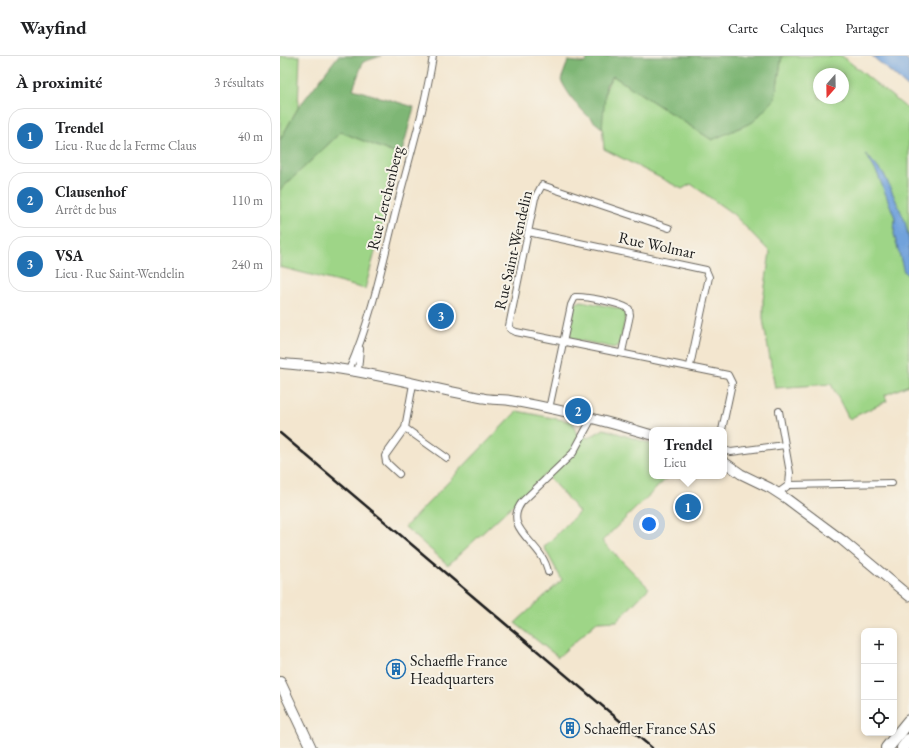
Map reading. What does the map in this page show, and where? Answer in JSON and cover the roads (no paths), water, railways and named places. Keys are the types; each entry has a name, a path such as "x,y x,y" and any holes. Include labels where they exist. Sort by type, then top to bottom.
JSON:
{"highway":[{"path":"887,748 909,721"},
{"path":"903,748 909,740"}],"main road":[{"path":"280,682 311,748"},
{"path":"280,692 304,748"}],"street":[{"name":"Rue Lerchenberg","path":"354,371 418,122 433,56"},
{"name":"Rue Saint-Wendelin","path":"669,228 542,185 535,198 509,326 513,331 724,374 730,377 732,383 723,427"},
{"name":"Rue Wolmar","path":"528,232 706,270 709,277 690,366"},
{"path":"550,409 573,299 582,297 622,306 628,309 630,315 622,352"},
{"path":"280,363 354,371 388,377 413,384 592,418 649,434"},
{"path":"399,474 386,462 385,456 405,428 413,384"},
{"path":"779,411 790,474 789,485"},
{"path":"548,572 545,560 517,526 516,512 522,502 573,453 592,418"},
{"path":"405,428 447,458"},
{"path":"727,451 731,452 785,445"},
{"path":"727,465 741,474 778,493 842,540 909,596"},
{"path":"778,493 789,485 892,483"}],"water":[{"path":"872,56 902,56 909,62 909,88"},
{"path":"866,154 885,176 905,221 909,241 909,276 904,272 894,234 895,218 878,175"}],"railway":[{"path":"280,433 652,748"}],"place":[{"name":"VSA","path":"441,316"},
{"name":"Clausenhof","path":"578,411"},
{"name":"Trendel","path":"688,507"},
{"name":"Schaeffle France Headquarters","path":"396,669"},
{"name":"Schaeffler France SAS","path":"570,728"}]}
